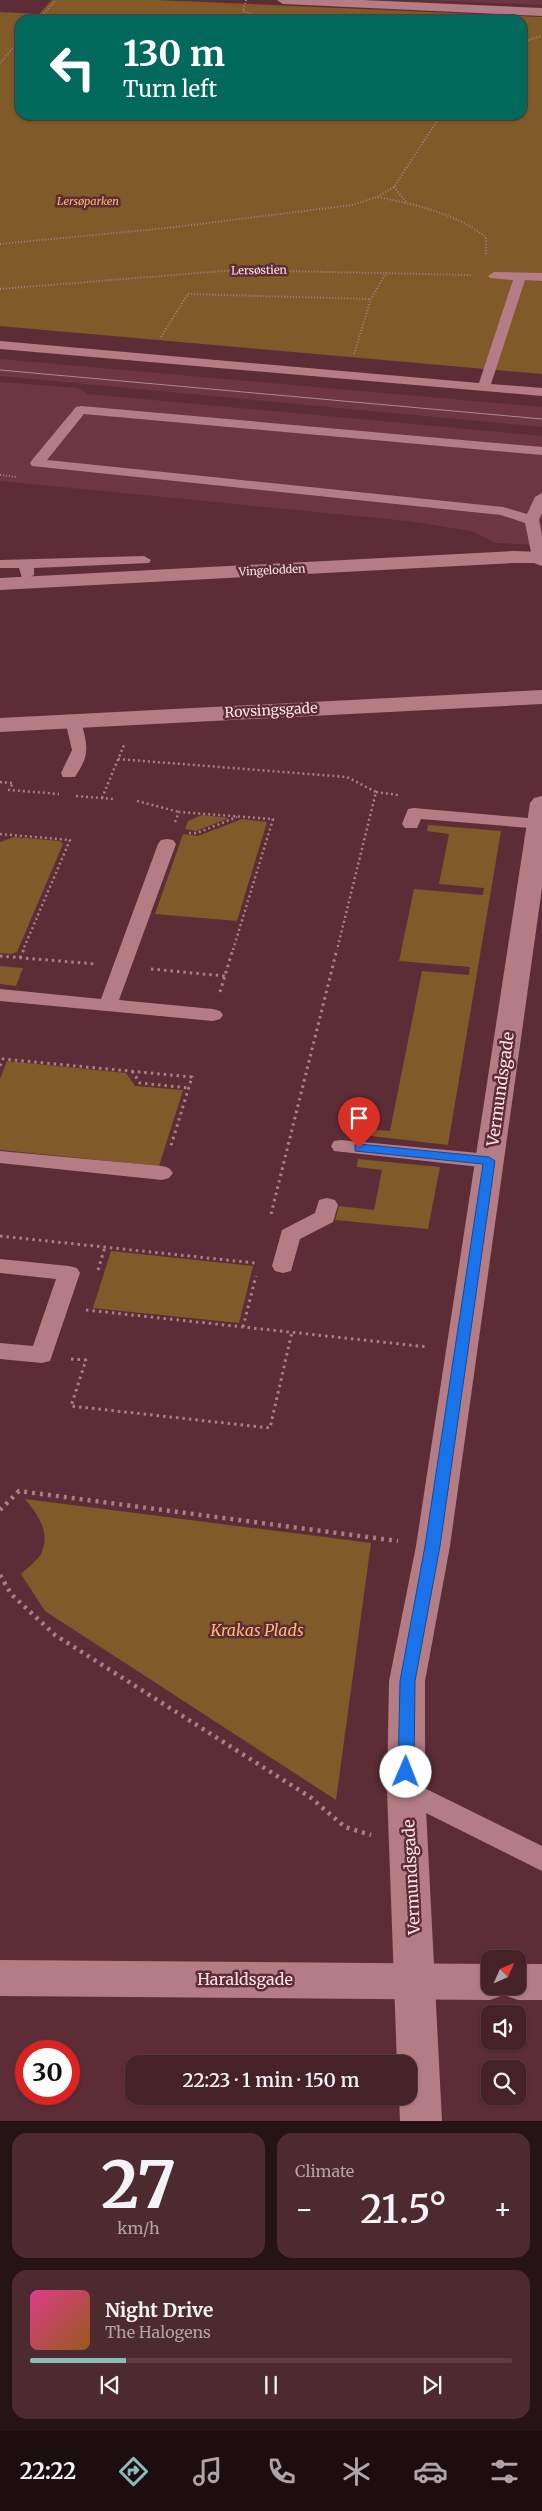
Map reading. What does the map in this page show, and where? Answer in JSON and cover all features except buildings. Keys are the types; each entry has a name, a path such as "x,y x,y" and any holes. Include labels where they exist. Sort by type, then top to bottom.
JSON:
{"street":[{"path":"283,0 542,12"},
{"name":"Vingelodden","path":"0,584 27,573 540,558"},
{"name":"Rovsingsgade","path":"0,725 542,697"},
{"name":"Vermundsgade","path":"421,2121 406,1790 407,1681 433,1546 489,1161 534,905 540,813"},
{"name":"Haraldsgade","path":"0,1978 481,1982"},
{"path":"526,1982 542,1982"}],"lane":[{"path":"494,276 542,278"},
{"path":"484,386 509,303 520,277"},
{"path":"0,345 542,392"},
{"path":"532,520 504,511 37,463 81,410 542,451"},
{"path":"540,558 532,520 542,497"},
{"path":"0,564 27,573 144,560"},
{"path":"69,773 80,750 73,720"},
{"path":"411,824 414,813 540,813"},
{"path":"108,1005 169,837"},
{"path":"0,995 213,1015"},
{"path":"341,1146 489,1161"},
{"path":"0,1157 162,1173"},
{"path":"283,1266 290,1235 325,1216 327,1205"},
{"path":"0,1266 69,1273 42,1355 0,1351"},
{"path":"406,1790 542,1859"}],"path":[{"path":"42,15 56,0"},
{"path":"246,0 242,8 247,14 252,15"},
{"path":"527,40 542,36"},
{"path":"0,63 15,46"},
{"path":"0,244 315,212 352,205 377,197 394,187 437,120"},
{"path":"394,187 408,204"},
{"path":"377,197 408,204 460,220 476,229 486,237 488,251 479,276"},
{"name":"Lersøstien","path":"0,289 236,270 494,276"},
{"path":"345,354 354,355 371,299 386,273"},
{"path":"170,339 160,338 188,294 371,299"},
{"path":"102,798 136,717"},
{"path":"118,759 347,777 376,792 271,1215"},
{"path":"0,782 13,783 9,790 65,795"},
{"path":"74,796 113,799"},
{"path":"137,801 178,812 273,820 213,1015"},
{"path":"178,812 169,837 197,833 239,817"},
{"path":"0,834 70,840 20,958"},
{"path":"0,1066 3,1058 192,1077 162,1173"},
{"path":"132,1071 140,1083 189,1088"},
{"path":"0,1236 283,1266"},
{"path":"243,1327 259,1263"},
{"path":"58,1308 461,1351"},
{"path":"42,1355 86,1360 71,1406 270,1428 292,1332"},
{"path":"0,1510 19,1490 433,1546"},
{"path":"0,1575 11,1594 55,1635 310,1797 345,1827 410,1848"}],"shaded area":[{"path":"422,0 542,0 542,5"},
{"path":"0,359 542,407 542,427 0,376"},
{"path":"0,382 78,388 88,394 542,436 542,545 496,543 471,531 408,521 0,481"}],"green space":[{"name":"Lersøparken","path":"52,0 157,0 497,15 15,15 15,120 527,120 527,16 542,17 542,374 0,326 0,12 39,14"},
{"path":"202,815 229,818 196,831 185,829 188,821"},
{"path":"242,819 267,822 237,921 155,914 183,834 198,836"},
{"path":"428,825 501,831 448,1145 363,1135 365,1129 390,1131 422,971 469,975 470,967 399,961 414,889 483,895 484,888 439,884 449,834 427,831"},
{"path":"14,837 60,841 63,844 17,952 11,954 0,953 0,842"},
{"path":"0,966 23,968 16,986 0,984"},
{"path":"7,1061 126,1073 135,1086 183,1090 159,1166 0,1150 0,1079"},
{"path":"358,1159 440,1167 428,1229 335,1220 339,1206 374,1210 382,1170 357,1167"},
{"path":"111,1251 253,1266 239,1323 93,1308"},
{"name":"Krakas Plads","path":"25,1499 371,1543 336,1800 45,1611 21,1574 41,1554 45,1539 42,1524"}],"tram line":[{"path":"0,370 542,419"}],"route":[{"path":"359,1148 489,1161 433,1546 407,1681 406,1772"}]}
